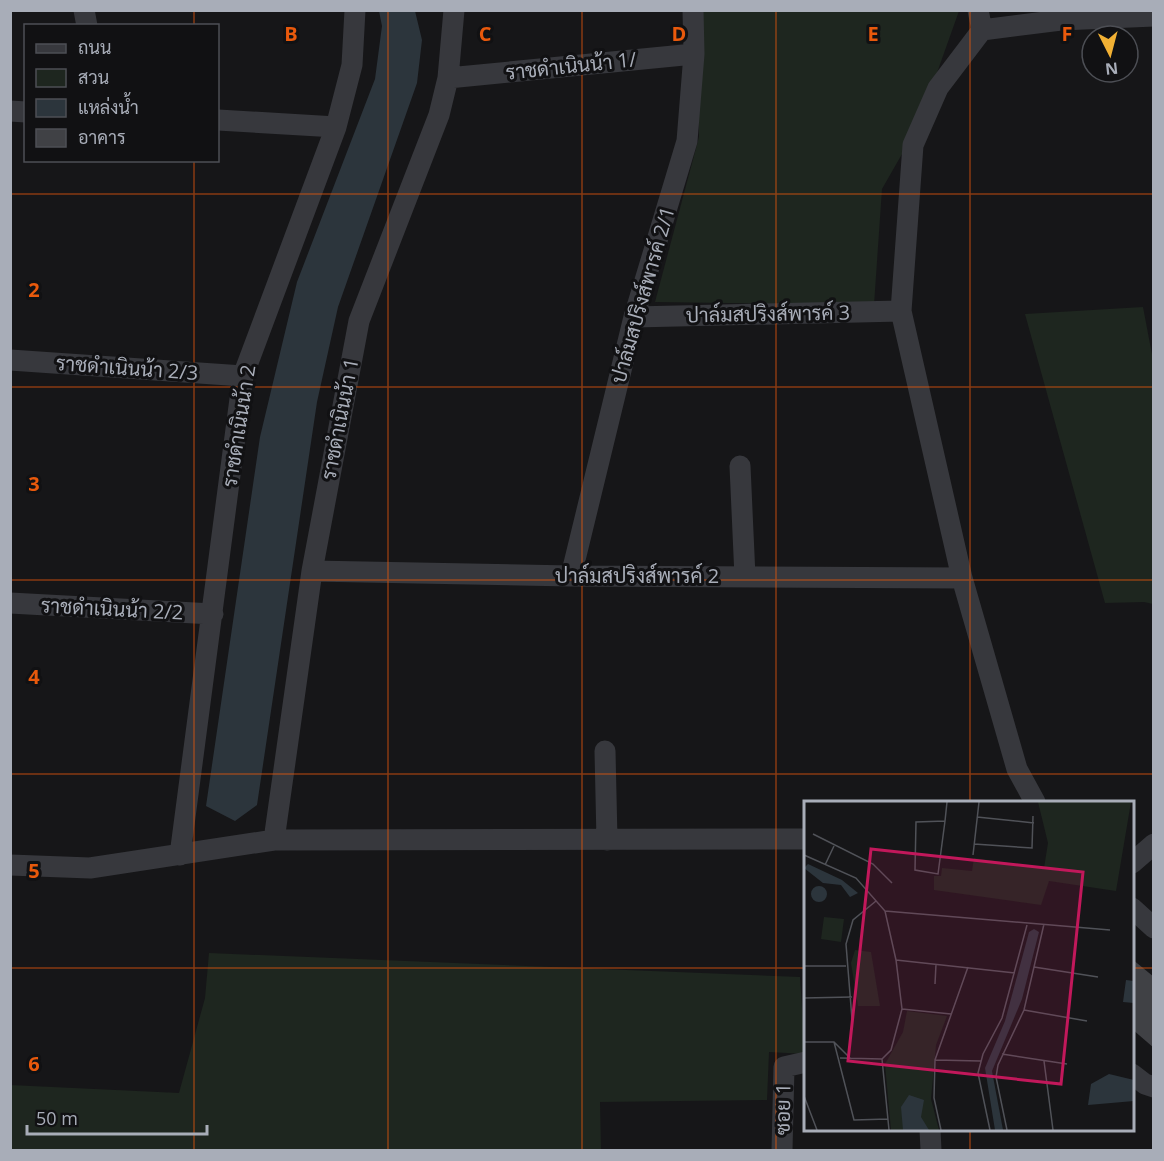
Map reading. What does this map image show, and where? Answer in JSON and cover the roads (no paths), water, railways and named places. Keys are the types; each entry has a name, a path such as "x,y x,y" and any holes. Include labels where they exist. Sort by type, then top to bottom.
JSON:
{"street":[{"name":"ราชดำเนินน้า 2","path":"180,855 243,376 336,127 352,65 355,10"},
{"name":"ราชดำเนินน้า 1","path":"274,840 312,571 359,321 439,115 448,78 454,10"},
{"name":"ปาล์มสปริงส์พารค์ 2/1","path":"572,576 634,317 687,141 694,54 693,10"},
{"path":"1034,801 1017,769 962,578 901,311 913,145 938,88 980,20 1152,17"},
{"name":"ราชดำเนินน้า 1/","path":"448,78 694,54"},
{"path":"219,120 336,127"},
{"name":"ปาล์มสปริงส์พารค์ 3","path":"634,317 901,311"},
{"name":"ราชดำเนินน้า 2/3","path":"10,360 243,376"},
{"path":"740,466 745,577"},
{"name":"ปาล์มสปริงส์พารค์ 2","path":"312,571 572,576 962,578"},
{"name":"ราชดำเนินน้า 2/2","path":"10,603 213,614"},
{"path":"605,751 607,840"},
{"path":"10,866 90,868 274,840 804,839"},
{"path":"1134,861 1154,844"},
{"path":"1134,910 1154,928"},
{"name":"ซอย 1","path":"782,1150 784,1067 804,1062"},
{"path":"1134,1076 1145,1084 1154,1087"},
{"path":"930,1131 931,1150"}],"water":[{"path":"379,11 415,11 422,40 417,83 338,307 317,402 257,805 235,821 206,806 260,437 297,282 375,79 382,26"}]}
